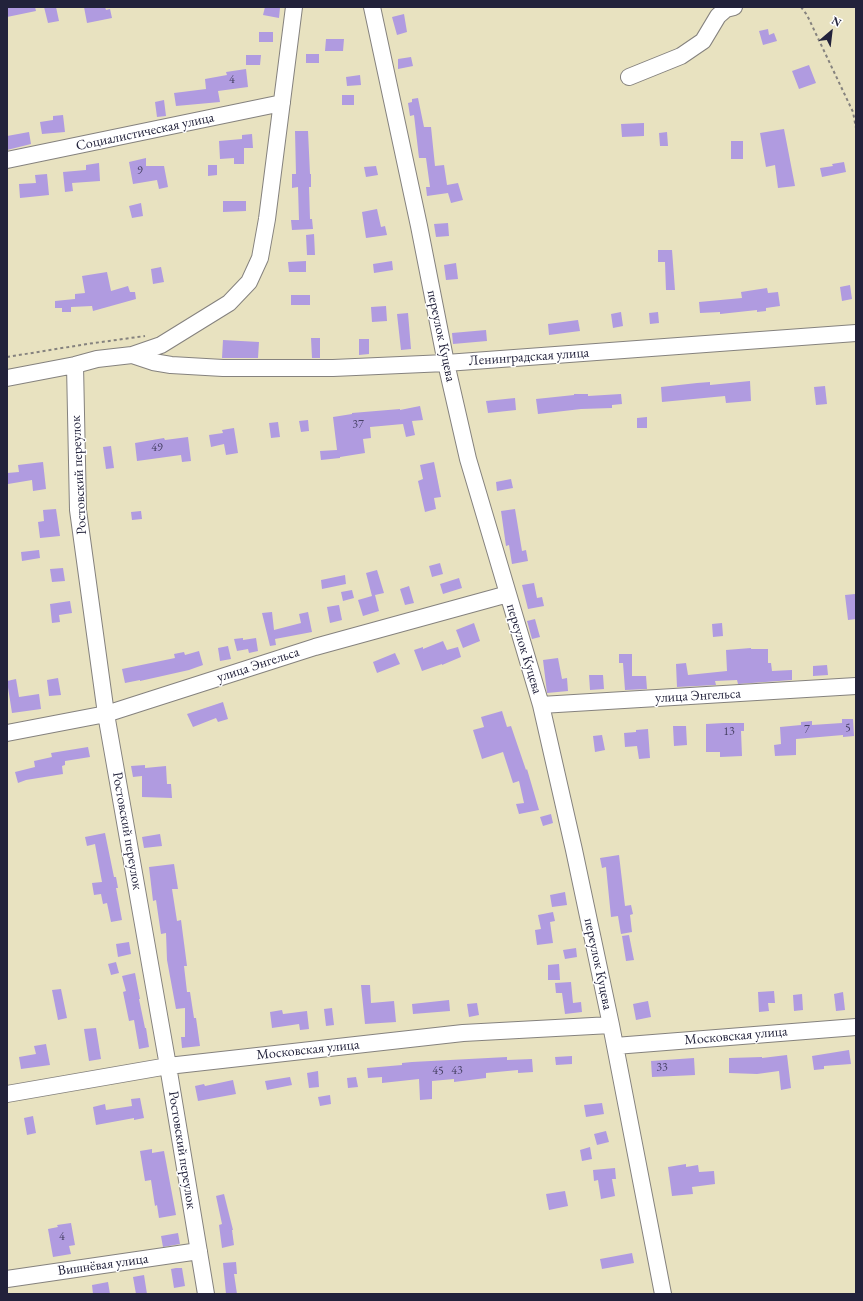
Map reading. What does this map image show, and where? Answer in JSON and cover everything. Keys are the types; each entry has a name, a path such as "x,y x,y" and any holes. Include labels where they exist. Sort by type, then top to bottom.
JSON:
{"street":[{"path":"282,103 294,7"},
{"name":"переулок Куцева","path":"372,7 419,226 446,363 468,459 541,705 574,850 611,1025 662,1294"},
{"path":"629,77 681,56 703,41 718,16 726,9 734,7"},
{"name":"Социалистическая улица","path":"7,160 282,103"},
{"name":"Ленинградская улица","path":"7,378 75,365 97,359 132,355 161,345 229,304 250,282 260,258 282,103"},
{"name":"Ленинградская улица","path":"132,355 153,362 171,365 223,368 333,368 446,363 856,333"},
{"name":"Ростовский переулок","path":"75,365 78,510 106,714 168,1066 206,1294"},
{"name":"улица Энгельса","path":"7,733 106,714 315,646 508,594"},
{"name":"улица Энгельса","path":"541,705 856,686"},
{"name":"Московская улица","path":"7,1094 168,1066 463,1033 611,1025"},
{"name":"Московская улица","path":"615,1046 856,1026"},
{"name":"Вишнёвая улица","path":"7,1279 199,1251"}],"path":[{"path":"801,7 807,15 853,112 856,128"},
{"path":"7,358 87,344 146,336"}],"building":[{"path":"7,7 35,7 36,11 7,17"},
{"path":"44,7 56,7 59,21 48,23"},
{"path":"84,7 105,7 106,10 110,9 112,18 87,23"},
{"path":"265,7 280,8 279,18 263,15"},
{"path":"404,14 407,32 397,35 392,17"},
{"path":"768,29 769,35 774,33 777,41 763,45 759,31"},
{"path":"259,32 273,32 273,42 259,42"},
{"path":"326,39 344,39 343,51 325,51"},
{"path":"306,54 319,54 319,63 306,63"},
{"path":"246,55 261,55 260,65 246,65"},
{"path":"411,57 413,66 398,69 398,59"},
{"path":"809,65 816,83 799,89 792,71"},
{"path":"246,69 248,87 218,91 220,102 176,106 174,93 206,89 205,79 227,75 226,72"},
{"path":"360,75 361,85 347,86 346,77"},
{"path":"342,95 354,95 354,105 342,105"},
{"path":"418,98 424,127 431,127 435,166 444,165 447,185 458,183 463,200 451,203 448,193 427,196 426,187 430,187 426,158 419,158 414,115 410,116 408,103 412,102 412,99"},
{"path":"164,100 166,116 157,117 155,102"},
{"path":"63,115 65,132 42,134 40,122 53,120 53,116"},
{"path":"644,123 644,136 622,137 621,124"},
{"path":"784,129 795,186 778,188 775,165 766,167 760,133"},
{"path":"295,131 308,131 311,174 311,187 309,187 310,219 312,219 313,229 292,230 291,220 299,220 298,187 292,188 292,174 296,174"},
{"path":"29,132 31,144 7,150 7,136"},
{"path":"667,132 668,146 660,146 659,133"},
{"path":"252,134 253,148 244,148 244,164 234,164 234,158 220,159 219,141 242,139 242,135"},
{"path":"731,141 743,141 743,159 731,159"},
{"path":"146,158 146,166 164,166 168,187 159,189 157,180 133,184 129,162"},
{"path":"844,162 846,172 822,177 820,168 833,166 832,164"},
{"path":"99,163 100,181 72,183 73,191 65,192 63,172 86,170 86,165"},
{"path":"208,165 217,165 217,175 208,176"},
{"path":"376,166 378,175 366,177 364,167"},
{"path":"47,174 49,195 20,198 19,184 36,183 35,175"},
{"path":"223,201 246,201 246,211 223,212"},
{"path":"141,203 143,216 132,218 129,206"},
{"path":"377,209 381,227 385,226 387,235 366,238 362,212"},
{"path":"448,223 449,236 436,237 434,224"},
{"path":"314,234 315,255 307,255 306,235"},
{"path":"658,250 672,250 675,290 666,290 665,262 658,262"},
{"path":"306,261 306,272 289,272 288,262"},
{"path":"392,261 393,270 374,273 373,264"},
{"path":"456,263 458,279 446,280 444,265"},
{"path":"161,267 164,282 153,284 151,269"},
{"path":"107,272 111,291 128,286 130,292 135,292 136,299 93,311 92,306 71,307 71,312 62,312 62,308 55,308 55,301 75,299 75,294 85,293 82,276"},
{"path":"850,285 852,299 842,301 840,287"},
{"path":"767,288 768,293 778,292 780,306 766,308 766,311 757,312 757,310 720,314 720,312 700,313 699,302 742,298 741,292"},
{"path":"291,295 310,295 310,305 291,305"},
{"path":"386,306 387,321 372,322 371,307"},
{"path":"621,312 623,326 613,328 611,314"},
{"path":"658,312 659,323 650,324 649,313"},
{"path":"408,313 411,349 401,350 397,314"},
{"path":"578,320 580,331 549,335 548,324"},
{"path":"486,330 487,341 453,344 452,333"},
{"path":"311,338 320,338 320,358 312,358"},
{"path":"359,339 369,339 369,354 359,355"},
{"path":"223,340 259,342 258,358 222,358"},
{"path":"750,381 751,401 726,403 725,396 662,402 661,387 710,382 710,385"},
{"path":"825,386 827,404 816,405 814,387"},
{"path":"574,394 588,394 588,396 621,394 622,404 612,405 612,408 581,409 538,414 536,399"},
{"path":"515,398 516,410 488,413 486,401"},
{"path":"420,406 423,420 412,421 415,435 406,437 403,424 370,427 371,438 363,439 365,453 321,460 320,451 337,450 333,417 352,413 400,410"},
{"path":"647,417 647,428 637,428 637,418"},
{"path":"308,420 309,431 301,432 299,421"},
{"path":"278,422 280,437 271,438 269,423"},
{"path":"234,428 238,453 226,455 224,444 211,447 209,435 223,433 222,430"},
{"path":"188,437 191,461 182,462 181,455 137,461 135,443 164,438 165,440"},
{"path":"111,446 114,468 106,469 103,447"},
{"path":"43,462 46,489 33,491 32,480 8,484 7,473 19,472 18,465"},
{"path":"434,462 441,497 434,498 436,509 425,512 418,481 423,479 420,465"},
{"path":"511,479 513,488 497,491 496,482"},
{"path":"56,509 60,536 40,538 38,522 44,521 43,510"},
{"path":"515,509 522,551 526,550 528,561 512,564 509,545 506,546 501,511"},
{"path":"141,511 142,519 132,520 131,512"},
{"path":"39,550 40,558 22,561 21,552"},
{"path":"440,563 443,574 432,577 429,566"},
{"path":"63,568 65,581 52,582 50,569"},
{"path":"377,570 384,593 375,595 379,611 363,616 358,600 372,596 366,573"},
{"path":"345,575 346,584 322,589 321,580"},
{"path":"459,578 462,588 443,594 440,584"},
{"path":"534,583 537,598 542,597 544,606 528,609 522,585"},
{"path":"409,586 414,603 405,605 400,589"},
{"path":"352,590 354,598 343,601 341,592"},
{"path":"855,594 856,619 848,620 845,595"},
{"path":"70,601 72,613 59,615 60,622 52,623 50,604"},
{"path":"339,605 342,620 330,623 327,607"},
{"path":"272,612 274,630 301,623 299,614 308,612 312,632 275,639 276,645 270,646 262,613"},
{"path":"535,619 540,637 532,639 527,621"},
{"path":"474,623 480,641 463,648 456,630"},
{"path":"722,623 723,636 713,637 712,624"},
{"path":"243,638 243,640 256,638 258,651 249,653 248,649 237,651 234,639"},
{"path":"443,641 447,650 458,647 461,657 422,671 414,650 423,647 423,649"},
{"path":"228,646 231,659 220,661 218,648"},
{"path":"751,648 768,649 768,663 771,663 772,671 792,670 792,680 738,684 737,680 715,681 716,685 677,687 676,664 686,663 688,675 727,671 726,650"},
{"path":"199,651 203,665 189,670 125,683 122,669 175,658 174,654 184,652 185,655"},
{"path":"395,653 400,664 377,673 373,662"},
{"path":"619,654 632,654 632,676 646,676 647,689 625,690 623,663 619,663"},
{"path":"558,658 562,679 567,678 568,691 547,693 543,660"},
{"path":"827,665 828,675 813,676 813,666"},
{"path":"589,675 603,675 604,689 590,690"},
{"path":"58,678 61,695 49,696 47,680"},
{"path":"16,679 19,697 39,694 41,709 12,713 7,681"},
{"path":"223,702 228,719 218,722 216,718 193,727 187,714"},
{"path":"502,711 507,727 511,726 526,770 527,769 539,810 519,814 516,804 524,803 519,781 513,783 503,752 482,759 473,730 484,727 481,717"},
{"path":"842,719 853,719 854,736 843,737 843,735 796,739 796,755 775,756 774,745 781,744 780,727 801,725 801,722 812,721 812,725 842,723"},
{"path":"744,723 744,731 741,731 742,756 720,757 720,752 706,752 706,724"},
{"path":"673,726 686,726 687,745 674,746"},
{"path":"648,729 650,758 639,759 637,746 625,747 624,733"},
{"path":"602,735 605,750 595,752 593,736"},
{"path":"88,747 90,757 65,761 65,765 62,766 63,774 26,780 18,783 15,772 35,767 34,761 52,757 51,753"},
{"path":"145,765 145,768 166,766 167,784 171,784 172,798 142,797 142,776 133,777 131,766"},
{"path":"551,814 553,823 543,826 540,817"},
{"path":"105,833 114,877 116,877 118,888 116,888 122,920 111,922 107,903 103,904 101,894 94,895 92,883 102,882 95,844 87,846 85,837"},
{"path":"160,834 162,846 144,848 142,837"},
{"path":"619,855 625,906 631,905 633,914 630,915 632,932 621,934 618,916 611,917 606,867 602,868 600,858"},
{"path":"174,864 178,889 172,889 177,921 181,920 187,966 184,966 187,992 190,992 200,1046 182,1048 181,1037 185,1037 185,1008 176,1009 167,960 166,933 161,934 156,900 153,901 149,867"},
{"path":"565,892 567,905 552,907 550,895"},
{"path":"553,912 555,921 550,922 553,943 537,945 535,930 541,929 538,915"},
{"path":"629,935 634,960 626,961 622,936"},
{"path":"129,942 131,954 118,957 116,944"},
{"path":"576,948 577,957 565,959 563,950"},
{"path":"116,962 119,973 111,975 108,964"},
{"path":"559,964 560,980 548,980 548,965"},
{"path":"135,973 149,1047 139,1049 134,1020 129,1021 123,992 126,991 122,976"},
{"path":"571,982 573,1003 581,1002 582,1012 565,1014 562,993 556,993 555,983"},
{"path":"361,985 370,985 371,1003 394,1001 396,1022 365,1024"},
{"path":"61,989 67,1018 58,1020 52,990"},
{"path":"774,991 775,1003 768,1003 769,1011 759,1012 758,992"},
{"path":"843,992 845,1010 836,1011 834,994"},
{"path":"802,994 803,1010 794,1011 793,995"},
{"path":"449,1000 450,1011 413,1014 412,1004"},
{"path":"648,1001 651,1017 636,1020 633,1004"},
{"path":"477,1003 479,1015 469,1017 467,1004"},
{"path":"332,1008 334,1025 326,1026 324,1009"},
{"path":"282,1010 283,1014 307,1011 309,1029 300,1030 299,1024 272,1028 270,1012"},
{"path":"96,1028 101,1059 89,1061 84,1029"},
{"path":"46,1044 50,1065 21,1069 19,1057 36,1054 34,1046"},
{"path":"849,1050 851,1064 824,1066 824,1069 814,1070 812,1056"},
{"path":"787,1055 791,1088 781,1090 779,1071 757,1074 729,1073 729,1058 762,1058"},
{"path":"572,1056 572,1064 556,1065 555,1057"},
{"path":"507,1057 507,1060 532,1059 533,1072 518,1073 518,1070 486,1073 486,1078 454,1082 454,1079 432,1081 432,1099 420,1100 419,1079 382,1083 382,1077 368,1078 367,1068 402,1065 402,1063 412,1062"},
{"path":"694,1058 695,1075 652,1077 651,1061"},
{"path":"318,1071 319,1087 309,1088 307,1073"},
{"path":"290,1077 292,1085 267,1090 265,1081"},
{"path":"356,1077 358,1087 348,1088 347,1078"},
{"path":"233,1080 236,1094 198,1101 195,1086 204,1084 205,1086"},
{"path":"330,1095 331,1104 320,1106 318,1097"},
{"path":"140,1098 144,1118 134,1120 134,1118 96,1125 93,1107 105,1104 106,1110 132,1106 131,1099"},
{"path":"602,1103 604,1114 586,1117 584,1105"},
{"path":"33,1116 36,1133 27,1135 24,1118"},
{"path":"606,1131 609,1142 597,1145 594,1134"},
{"path":"590,1147 592,1159 582,1161 580,1150"},
{"path":"152,1149 152,1153 164,1151 176,1215 159,1218 157,1205 155,1206 151,1180 145,1181 140,1151"},
{"path":"686,1164 686,1167 698,1165 699,1172 714,1171 715,1184 692,1187 693,1194 672,1196 668,1167"},
{"path":"615,1168 616,1179 612,1179 615,1196 601,1199 598,1180 594,1181 593,1170"},
{"path":"565,1191 568,1206 549,1210 546,1194"},
{"path":"224,1194 233,1230 234,1245 222,1248 219,1225 222,1224 216,1196"},
{"path":"71,1223 75,1245 69,1246 71,1254 53,1257 48,1229 58,1227 57,1225"},
{"path":"178,1233 180,1244 163,1247 161,1236"},
{"path":"632,1253 634,1263 602,1269 600,1259"},
{"path":"236,1262 237,1274 234,1274 237,1294 226,1294 223,1263"},
{"path":"182,1268 185,1286 174,1288 171,1269"},
{"path":"144,1275 147,1294 136,1294 133,1277"},
{"path":"108,1282 110,1294 93,1294 92,1285"}]}
